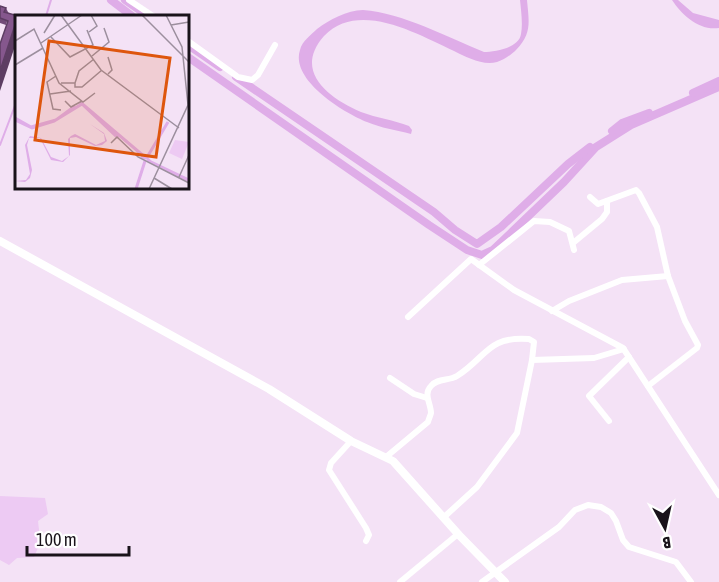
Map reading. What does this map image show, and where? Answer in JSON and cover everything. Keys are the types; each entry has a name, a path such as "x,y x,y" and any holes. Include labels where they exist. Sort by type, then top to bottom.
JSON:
{"street":[{"path":"129,0 152,15"},
{"path":"189,42 247,80 252,80 258,75 275,45"},
{"path":"590,197 598,204 636,190 639,193 657,227 668,276 685,321 698,345 698,348 648,386"},
{"path":"480,265 534,221 557,224 569,231 574,246 602,219 607,212 607,201"},
{"path":"0,241 269,389 351,441 393,461 443,518 505,582"},
{"path":"408,317 471,259 514,290 624,349 719,495"},
{"path":"552,311 569,301 622,280 668,276"},
{"path":"386,457 428,422 431,414 428,398 429,387 437,381 454,378 499,341 529,339 534,342 517,433 477,487 443,518"},
{"path":"532,360 587,359 624,349"},
{"path":"609,421 589,396 629,357"},
{"path":"390,378 414,394 428,398"},
{"path":"351,441 331,463 329,470 366,528 369,535 366,541"},
{"path":"482,582 559,527 575,510 588,505 601,507 611,513 623,540 629,547 676,562 691,582"},
{"path":"400,582 458,534"}],"shaded area":[{"path":"520,0 527,0 529,21 525,38 507,57 492,63 464,56 406,29 371,20 354,21 338,26 324,36 315,49 312,61 313,72 318,82 337,99 361,112 409,126 412,130 411,134 367,122 345,111 311,84 303,73 299,61 303,44 317,29 338,16 363,10 409,21 484,52 500,50 516,43 521,34"},
{"path":"672,0 678,0 693,13 719,20 719,28 705,27 692,21"},
{"path":"0,496 45,498 48,514 38,521 40,539 34,557 17,558 9,565 0,560"}],"building":[{"path":"0,6 6,8 4,12 15,15 15,25 0,71 0,44 8,21 0,18"}],"waterway":[{"path":"46,15 51,0"},
{"path":"111,0 131,15"},
{"path":"125,0 147,15"},
{"path":"189,46 220,67"},
{"path":"189,58 429,225 467,250 482,255 493,250 564,182 596,147 631,125 719,87"},
{"path":"236,77 434,212 455,230 477,244 501,227 568,164 590,147"},
{"path":"693,93 719,81"},
{"path":"0,145 15,106"},
{"path":"612,131 622,123 649,113"}]}
